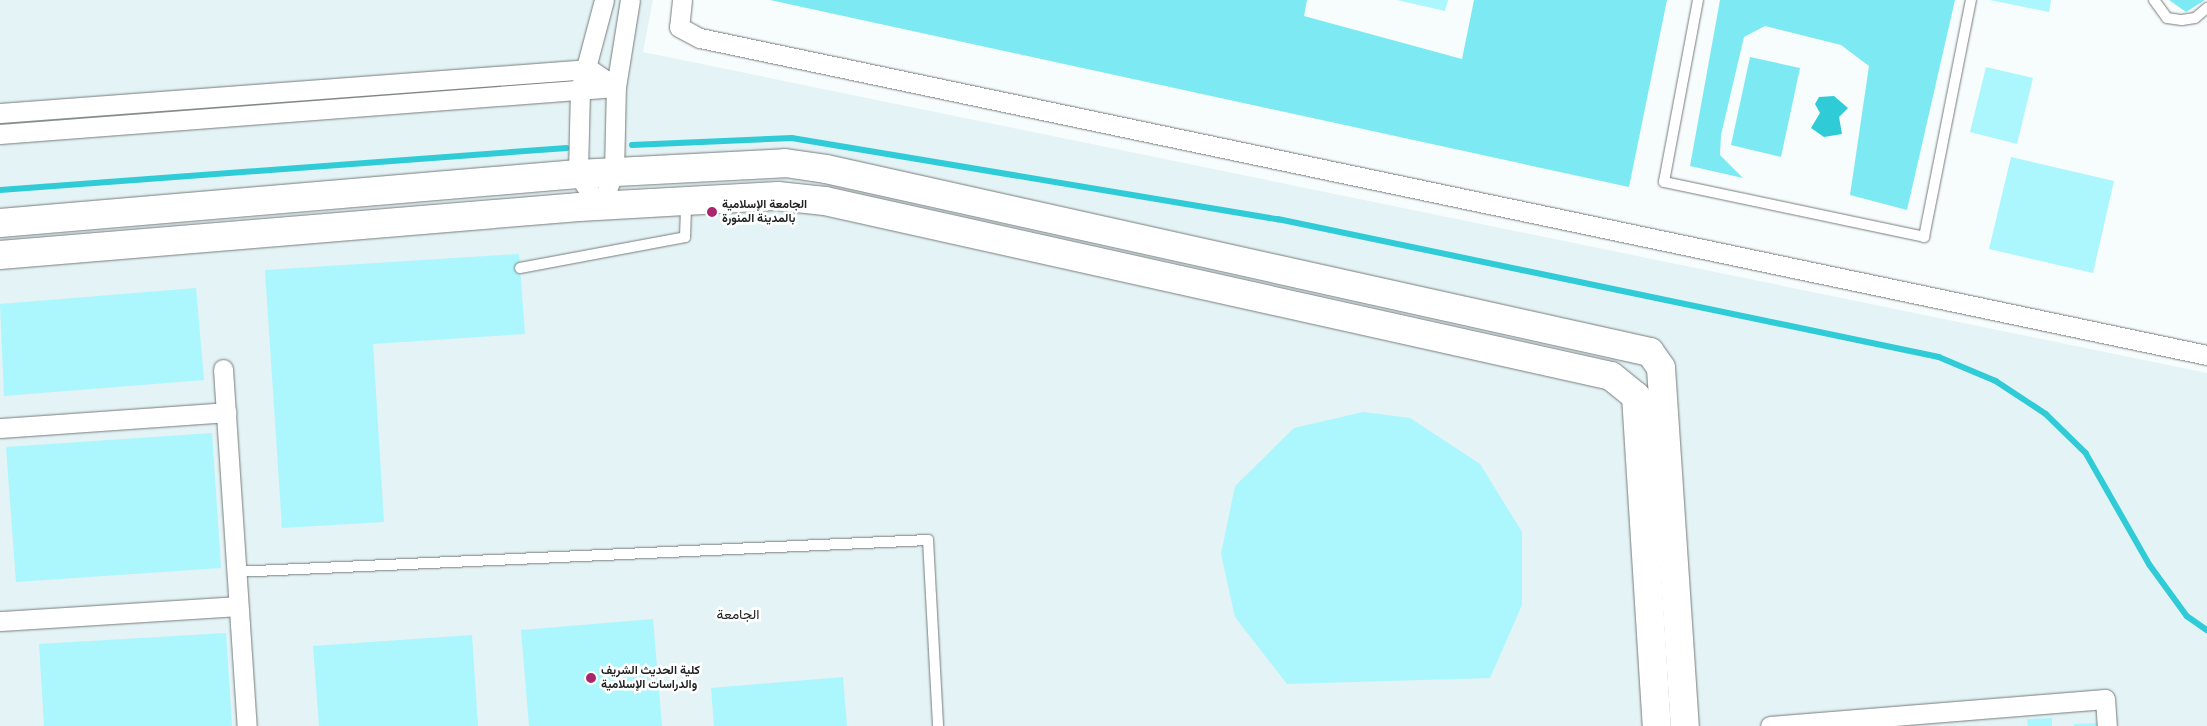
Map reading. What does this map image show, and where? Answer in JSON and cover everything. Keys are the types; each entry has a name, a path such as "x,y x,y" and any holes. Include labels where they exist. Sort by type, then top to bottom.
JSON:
{"main road":[{"path":"0,223 578,174 785,164 826,168 1650,352 1661,368 1684,726"},
{"path":"0,255 778,196 825,201 1611,376 1636,396 1657,726"}],"street":[{"path":"600,208 578,174 580,90 589,69 604,0"},
{"path":"600,208 614,172 616,87 630,0"},
{"path":"682,0 679,27 700,38 2207,355"},
{"path":"0,113 589,69 616,87"},
{"path":"0,134 616,87"},
{"path":"223,369 234,572 247,726"},
{"path":"0,428 226,412"},
{"path":"0,621 238,606"},
{"path":"1770,726 1965,718 2105,699 2107,726"}],"lane":[{"path":"1698,0 1664,182 1924,237 1971,0"},
{"path":"2154,0 2167,18 2182,20 2195,18 2207,8"},
{"path":"520,268 684,237 686,202"},
{"path":"234,572 928,540 938,726"}],"shaded area":[{"name":"الجامعة الإسلامية بالمدينة المنورة","path":"0,0 653,0 643,52 2207,373 2207,726 0,726"},
{"path":"770,0 1307,0 1304,16 1462,59 1474,0 1667,0 1629,187"},
{"path":"1720,0 1955,0 1907,210 1850,195 1869,66 1841,45 1765,26 1744,37 1721,135 1720,155 1743,178 1690,166"},
{"path":"2169,0 2205,0 2186,12"},
{"path":"1750,57 1800,68 1781,157 1731,145"},
{"path":"1834,96 1848,108 1839,117 1842,134 1824,137 1811,128 1820,113 1815,104 1819,97"}],"building":[{"path":"1397,0 1448,0 1445,11"},
{"path":"1990,0 2051,0 2049,12"},
{"path":"1986,67 2033,78 2017,144 1970,132"},
{"path":"2011,157 2114,181 2093,273 1989,249"},
{"path":"519,254 525,334 373,344 384,522 282,528 265,270"},
{"path":"196,288 204,380 4,396 0,304"},
{"path":"1363,412 1410,418 1480,464 1522,532 1522,605 1490,678 1287,684 1235,617 1221,554 1235,486 1294,428"},
{"path":"212,433 221,568 16,582 6,447"},
{"name":"كلية الحديث الشريف والدراسات الإسلامية","path":"653,619 662,726 529,726 521,630"},
{"path":"226,633 232,726 44,726 39,644"},
{"path":"472,635 478,726 319,726 313,646"},
{"path":"843,677 847,726 714,726 711,688"},
{"path":"2052,718 2052,726 2028,726 2027,719"},
{"path":"2098,723 2098,726 2074,726 2074,724"}],"waterway":[{"path":"632,145 792,138 1278,219 1939,357 1996,381 2046,414 2086,453 2150,565 2187,616 2207,630"},
{"path":"0,190 566,148"}],"place":[{"name":"الجامعة الإسلامية بالمدينة المنورة","path":"712,212"},
{"name":"كلية الحديث الشريف والدراسات الإسلامية","path":"591,678"}],"district":[{"name":"الجامعة","path":"738,614"}]}
